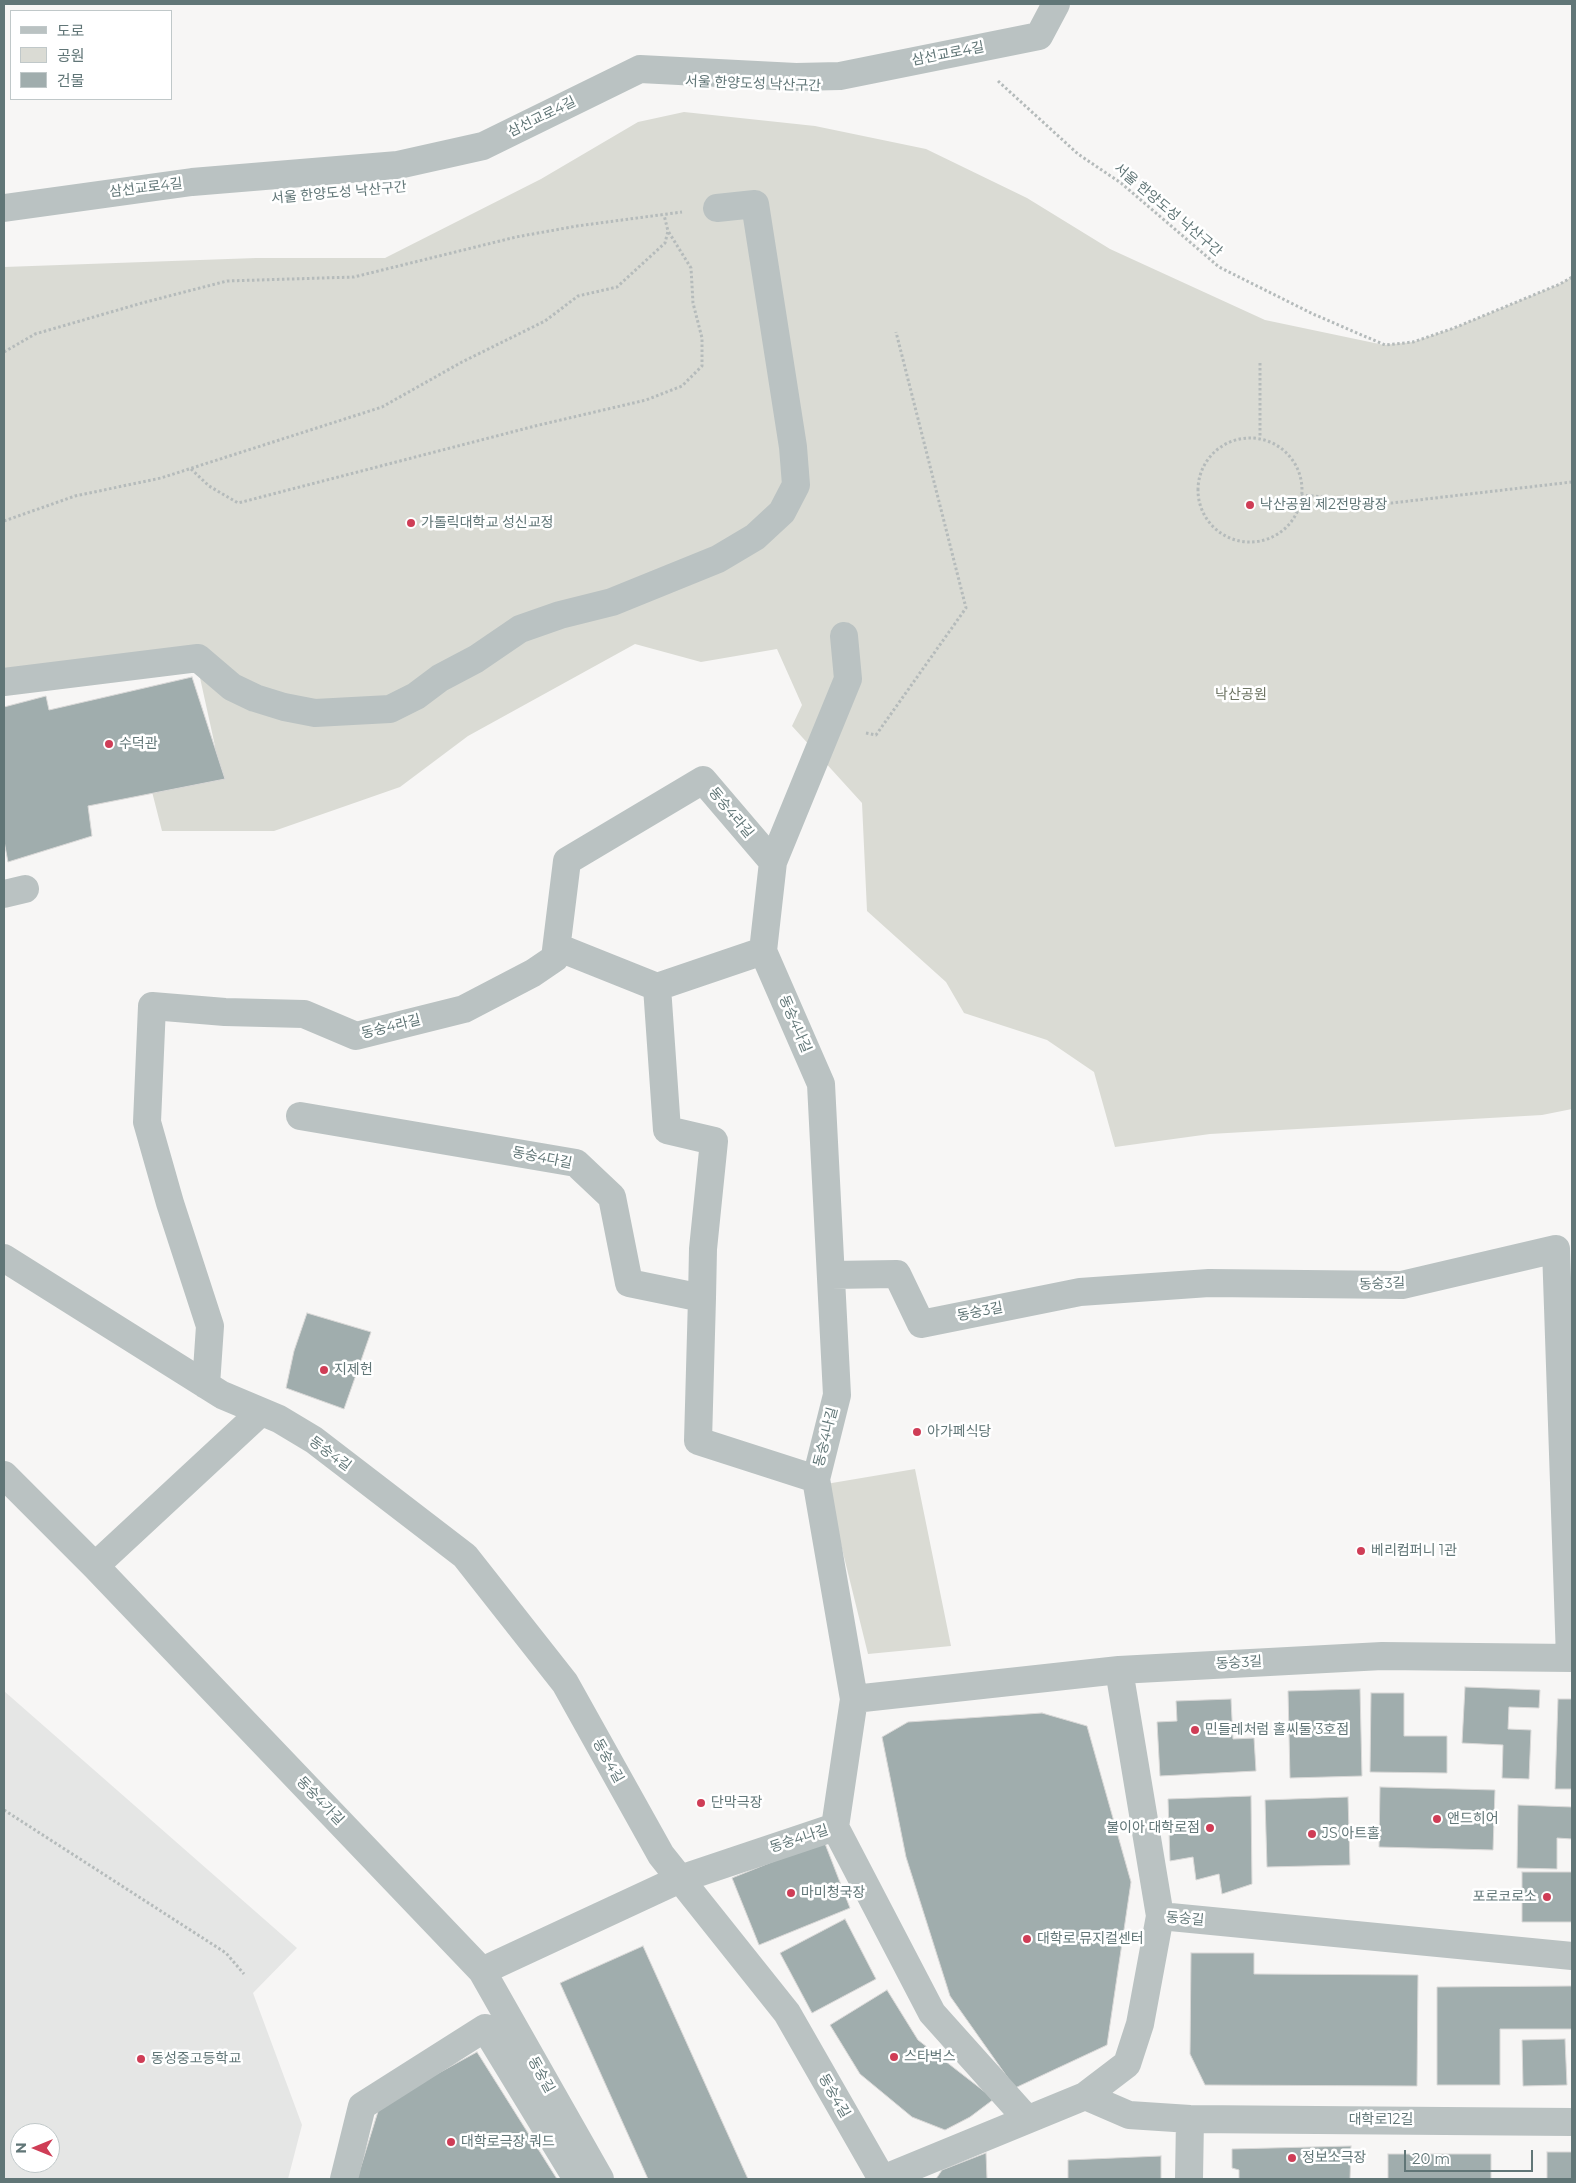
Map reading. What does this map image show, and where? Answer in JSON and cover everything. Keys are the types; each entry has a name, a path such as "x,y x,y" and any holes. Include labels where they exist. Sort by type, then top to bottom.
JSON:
{"lane":[{"name":"삼선교로4길","path":"4,208 183,183 398,165 483,146 640,70 796,77 840,76 1039,36 1056,4"},
{"path":"4,682 198,658 232,687 255,698 284,707 315,713 390,709 416,696 440,678 476,660 520,629 560,615 612,602 718,559 755,537 782,512 796,485 793,448 755,204 718,208"},
{"name":"동숭4나길","path":"680,1879 835,1827 854,1698 816,1479 837,1395 821,1084 763,950 773,862 848,679 844,636"},
{"name":"동숭4라길","path":"206,1385 210,1326 170,1204 148,1122 152,1006 225,1012 304,1014 356,1036 464,1009 533,973 555,958 567,861 703,780 773,862"},
{"path":"557,947 658,988 763,950"},
{"path":"658,988 667,1130 714,1141 703,1249 698,1441 816,1479"},
{"name":"동숭4다길","path":"300,1116 576,1162 612,1197 629,1283 702,1298"},
{"name":"동숭3길","path":"831,1275 897,1274 921,1324 1080,1292 1209,1283 1402,1285 1556,1249 1571,1658 1382,1656 1119,1670 854,1698"},
{"name":"동숭4길","path":"4,1258 222,1395 279,1420 314,1440 465,1556 565,1683 661,1855 787,2013 883,2179"},
{"path":"95,1566 261,1412"},
{"name":"동숭4가길","path":"4,1476 95,1566 482,1971"},
{"path":"1119,1670 1160,1916"},
{"path":"835,1827 932,2013 1027,2119"},
{"path":"482,1971 680,1879"},
{"name":"동숭길","path":"883,2179 1085,2096 1127,2064 1140,2024 1160,1916 1572,1956"},
{"name":"동숭길","path":"482,1971 600,2179"},
{"path":"344,2179 362,2106 485,2028 577,2179"},
{"name":"대학로12길","path":"1085,2096 1129,2115 1190,2119 1572,2122"},
{"path":"1189,2179 1190,2119"}],"path":[{"name":"서울 한양도성 낙산구간","path":"995,78 1078,154 1121,183 1219,267 1313,314 1384,345 1413,342 1454,328 1560,284 1572,277"},
{"path":"4,352 35,334 142,302 228,282 354,277 516,237 577,226 664,215 668,231 691,268 693,302 702,338 702,366 682,386 646,400 535,426 238,503 209,486 191,468"},
{"path":"4,521 75,496 161,478 382,406 462,362 545,321 578,296 618,287 665,243 668,231"},
{"path":"830,723 876,735 966,608 896,332"},
{"path":"1260,363 1260,438"},
{"path":"1243,438 1260,438 1277,445 1290,456 1298,470 1302,486 1301,495 1294,518 1282,530 1268,539 1252,542 1235,540 1220,532 1207,520 1200,504 1198,486 1202,469 1212,454 1226,444 1243,438"},
{"path":"1301,495 1392,503 1483,494 1572,482"},
{"path":"4,1810 226,1953 244,1974"}],"shaded area":[{"name":"동성중고등학교","path":"4,1691 297,1948 253,1993 302,2125 288,2179 4,2179"}],"green space":[{"name":"낙산공원","path":"684,112 815,126 926,149 1027,198 1110,249 1265,320 1384,345 1413,342 1454,328 1560,284 1572,277 1572,1109 1542,1115 1210,1134 1115,1147 1094,1072 1047,1040 964,1013 946,982 867,911 862,803 792,726 802,705 777,649 701,662 635,644 468,736 400,787 274,831 162,831 147,772 215,746 195,655 4,687 4,267 256,258 385,258 541,179 638,122"},
{"path":"915,1469 951,1646 868,1654 826,1484"}],"building":[{"name":"수덕관","path":"192,677 225,779 88,806 92,836 8,862 4,841 4,707 46,696 49,710"},
{"name":"지제헌","path":"307,1313 371,1332 344,1409 286,1388 294,1351"},
{"path":"1465,1687 1540,1690 1539,1708 1509,1707 1508,1729 1531,1730 1529,1779 1502,1778 1503,1745 1462,1743"},
{"path":"1360,1689 1362,1776 1290,1778 1288,1691"},
{"path":"1371,1693 1404,1693 1404,1736 1447,1736 1447,1773 1370,1772"},
{"name":"민들레처럼 홀씨둘 3호점","path":"1231,1699 1233,1739 1254,1738 1256,1771 1160,1776 1157,1722 1177,1721 1176,1701"},
{"path":"1558,1699 1572,1699 1572,1789 1555,1789"},
{"name":"대학로 뮤지컬센터","path":"1042,1713 1087,1726 1131,1882 1107,2045 1015,2088 950,1996 906,1857 882,1737 908,1722"},
{"name":"앤드히어","path":"1380,1787 1495,1790 1493,1850 1379,1847"},
{"name":"불이아 대학로점","path":"1251,1796 1252,1884 1222,1894 1219,1874 1196,1880 1193,1857 1170,1861 1168,1799"},
{"path":"1348,1797 1350,1865 1267,1867 1265,1800"},
{"path":"1518,1805 1572,1807 1572,1839 1557,1838 1557,1869 1517,1868"},
{"name":"마미청국장","path":"824,1841 850,1908 759,1945 732,1878"},
{"name":"포로코로소","path":"1522,1872 1572,1872 1572,1922 1522,1922"},
{"path":"845,1919 876,1979 812,2013 780,1953"},
{"path":"643,1946 748,2179 648,2179 560,1983"},
{"path":"1191,1953 1254,1953 1254,1974 1418,1975 1417,2086 1205,2085 1190,2054"},
{"path":"1572,1986 1572,2029 1500,2029 1500,2085 1437,2085 1437,1987"},
{"name":"스타벅스","path":"887,1990 918,2040 994,2099 970,2117 945,2130 912,2117 860,2074 830,2025"},
{"path":"1565,2039 1567,2085 1523,2086 1522,2040"},
{"name":"대학로극장 쿼드","path":"477,2052 557,2179 357,2179 380,2105"},
{"name":"정보소극장","path":"1351,2146 1350,2179 1239,2179 1239,2170 1232,2168 1232,2149"},
{"path":"1547,2152 1572,2152 1572,2179 1547,2179"},
{"path":"986,2153 987,2179 936,2179 942,2170"},
{"path":"1388,2154 1491,2154 1491,2179 1388,2179"},
{"path":"1161,2156 1161,2179 1068,2179 1068,2160"}],"place":[{"name":"낙산공원 제2전망광장","path":"1250,505"},
{"name":"가톨릭대학교 성신교정","path":"411,523"},
{"name":"수덕관","path":"109,744"},
{"name":"지제헌","path":"324,1370"},
{"name":"아가페식당","path":"917,1432"},
{"name":"베리컴퍼니 1관","path":"1361,1551"},
{"name":"민들레처럼 홀씨둘 3호점","path":"1195,1730"},
{"name":"단막극장","path":"701,1803"},
{"name":"앤드히어","path":"1437,1819"},
{"name":"불이아 대학로점","path":"1210,1828"},
{"name":"JS 아트홀","path":"1312,1834"},
{"name":"마미청국장","path":"791,1893"},
{"name":"포로코로소","path":"1547,1897"},
{"name":"대학로 뮤지컬센터","path":"1027,1939"},
{"name":"스타벅스","path":"894,2057"},
{"name":"동성중고등학교","path":"141,2059"},
{"name":"대학로극장 쿼드","path":"451,2142"},
{"name":"정보소극장","path":"1292,2158"}]}
